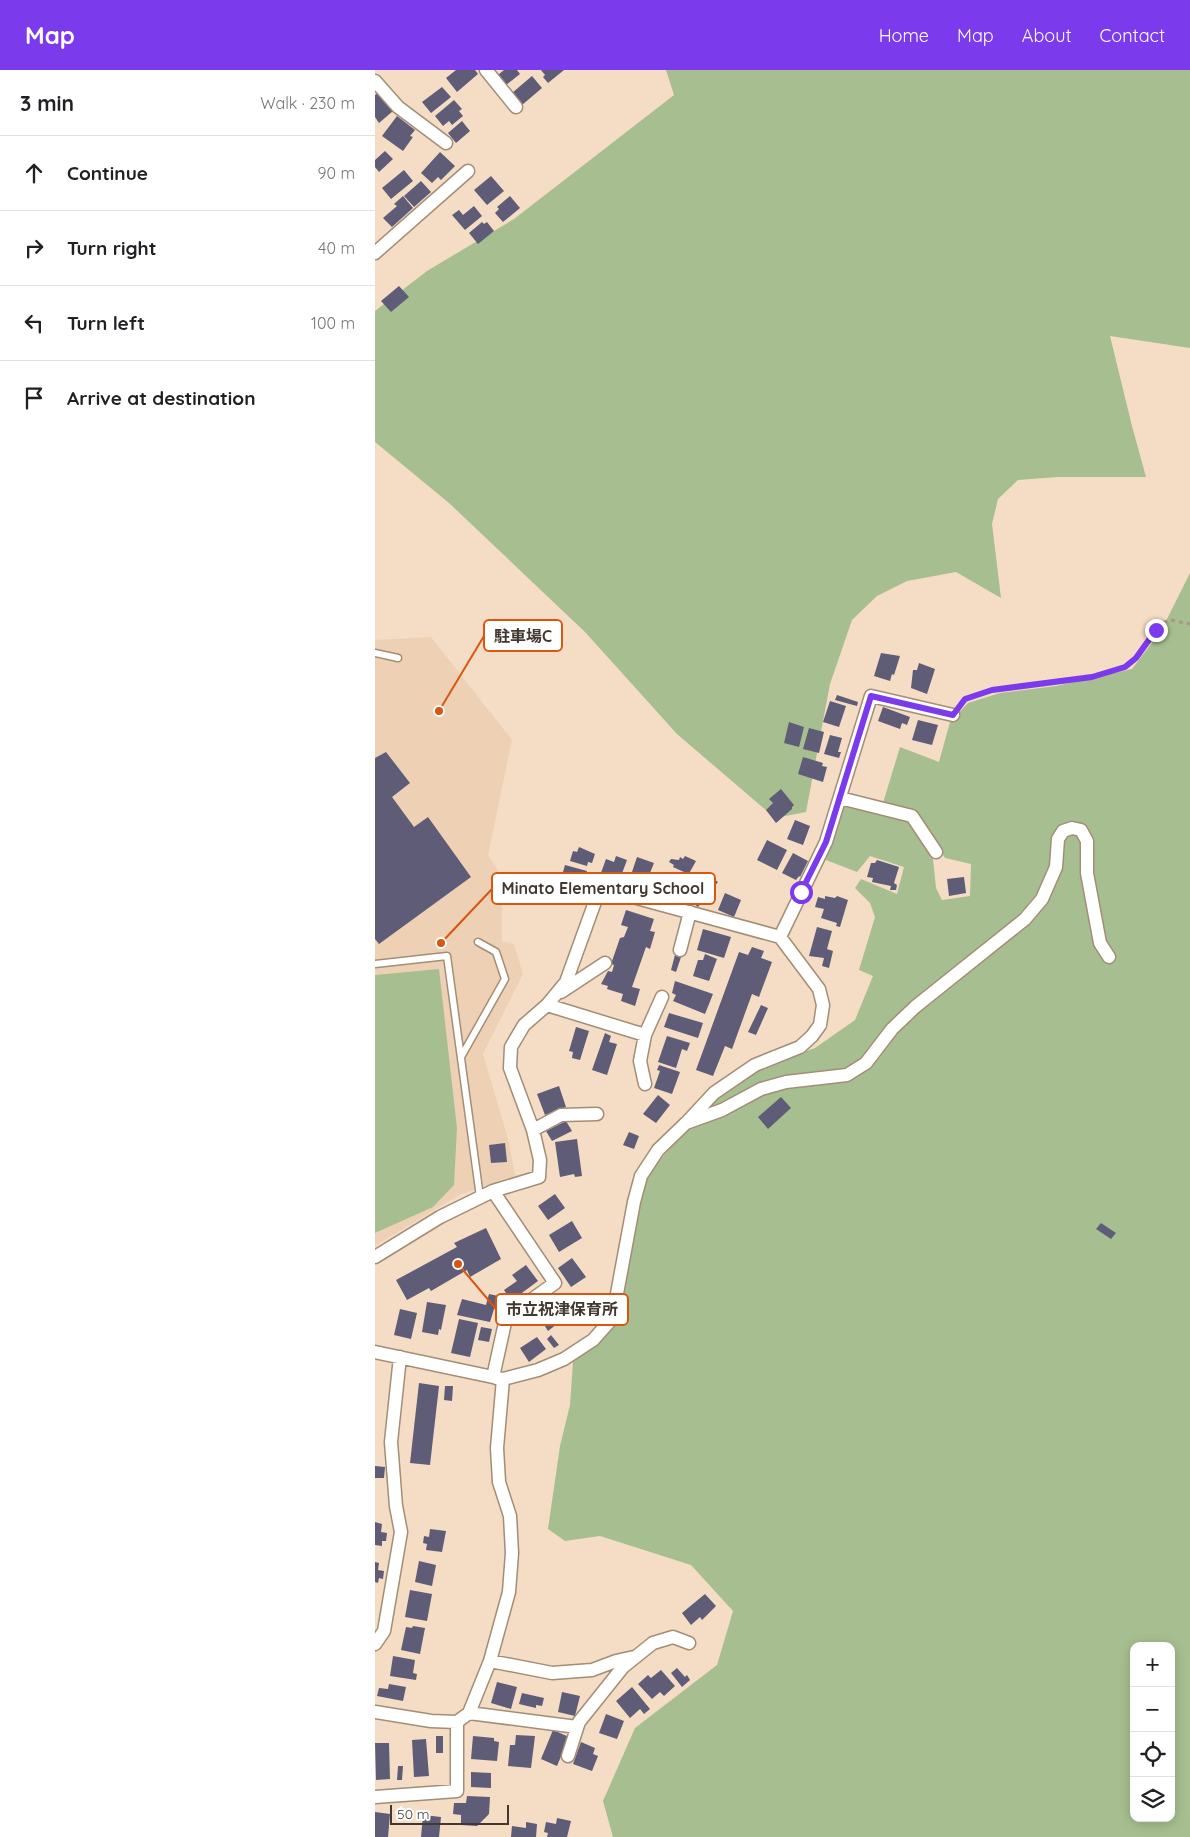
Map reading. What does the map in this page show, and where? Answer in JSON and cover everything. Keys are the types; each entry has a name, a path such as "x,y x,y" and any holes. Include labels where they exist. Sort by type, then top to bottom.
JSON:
{"street":[{"path":"486,70 516,106"},
{"path":"375,80 398,107 446,143"},
{"path":"375,253 468,171"},
{"path":"780,937 826,842 871,696 953,715"},
{"path":"840,798 911,816 936,852"},
{"path":"686,1123 722,1110 761,1089 786,1082 847,1076 866,1063 892,1029 915,1007 1025,919 1042,899 1056,867 1058,839 1063,831 1072,828 1081,830 1087,841 1087,873 1100,943 1109,957"},
{"path":"375,1257 440,1217 480,1197 493,1191 539,1177 539,1160 533,1130 510,1068 511,1047 524,1025 547,1005 566,982 600,888 780,937 819,989 823,1006 820,1025 812,1036 800,1047 755,1065 714,1093 658,1150 641,1176 610,1321 593,1340 565,1359 538,1370 498,1378 375,1352"},
{"path":"680,950 690,912"},
{"path":"556,994 565,990 605,962"},
{"path":"645,1084 640,1061 645,1035 662,997"},
{"path":"547,1005 645,1035"},
{"path":"533,1130 561,1116 597,1114"},
{"path":"375,1712 431,1721 457,1722 469,1713 490,1661 509,1592 512,1553 510,1516 499,1482 497,1448 498,1378 506,1318 555,1283 493,1191"},
{"path":"375,1644 383,1631 401,1532 396,1506 391,1442 401,1357"},
{"path":"568,1756 579,1722 623,1667 653,1643 673,1637 689,1643"},
{"path":"490,1661 552,1673 592,1670 616,1661 637,1657"},
{"path":"469,1713 577,1727"},
{"path":"375,1797 457,1791 457,1722"}],"lane":[{"path":"375,653 398,658"},
{"path":"461,1057 505,979 496,952 478,942"},
{"path":"375,964 447,956 480,1197"}],"path":[{"path":"953,715 965,699 992,690 1092,677 1125,667 1136,658 1162,623 1171,620 1190,624"}],"shaded area":[{"path":"431,637 512,740 488,855 502,877 502,941 514,944 523,974 483,1054 509,1142 515,1176 459,1195 375,1246 375,640"}],"green space":[{"path":"666,70 1190,70 1190,348 1110,336 1146,477 1058,477 1018,480 998,499 992,524 1001,598 956,572 907,581 877,596 852,620 830,684 806,812 775,818 677,734 585,632 449,503 375,442 375,311 427,271 514,219 674,95"},
{"path":"1190,573 1190,1837 613,1837 603,1801 635,1728 717,1665 733,1611 691,1565 600,1536 565,1541 548,1529 560,1446 570,1405 573,1362 605,1334 644,1177 717,1097 757,1068 815,1048 855,1020 873,976 859,970 875,917 870,903 855,888 861,879 897,894 904,867 870,856 857,872 826,860 843,803 906,818 933,859 936,888 942,900 970,896 971,864 945,858 915,813 883,803 900,747 939,762 950,722 968,703 1000,693 1056,686 1132,669 1161,631"},
{"path":"439,969 457,1128 454,1185 433,1207 375,1233 375,975"}],"building":[{"path":"456,70 475,70 478,74 457,92 446,78"},
{"path":"504,70 517,70 520,74 506,85 498,75"},
{"path":"541,70 564,70 548,83 543,77 545,75"},
{"path":"532,76 542,88 522,105 512,93"},
{"path":"442,87 451,97 431,113 422,102"},
{"path":"378,93 393,111 379,123 375,117 375,95"},
{"path":"454,100 462,109 459,111 463,116 452,125 449,121 443,126 435,116"},
{"path":"397,116 415,130 410,136 413,137 403,151 382,136"},
{"path":"462,121 470,131 456,143 448,133"},
{"path":"385,151 393,159 379,172 375,167 375,160"},
{"path":"440,152 455,166 441,180 438,177 432,183 421,173"},
{"path":"404,170 413,181 391,199 382,188"},
{"path":"491,176 504,191 487,205 474,190"},
{"path":"421,181 431,192 414,207 404,196"},
{"path":"403,196 413,208 392,227 383,218 397,206 394,204"},
{"path":"510,196 520,208 503,222 495,213 499,209 497,207"},
{"path":"474,206 482,216 465,230 452,215 459,210 463,215"},
{"path":"482,222 484,224 487,222 494,231 478,244 469,233"},
{"path":"399,286 409,297 391,312 381,301"},
{"path":"881,653 900,656 890,681 874,676"},
{"path":"919,663 935,669 927,694 911,688 913,670 917,670"},
{"path":"837,695 858,702 857,706 835,700"},
{"path":"830,701 846,706 839,727 823,722"},
{"path":"883,707 910,717 907,725 902,723 900,729 878,721"},
{"path":"918,720 938,725 932,745 912,740"},
{"path":"789,722 804,727 799,747 784,743"},
{"path":"809,728 824,732 819,753 803,749"},
{"path":"830,735 842,738 838,752 841,752 839,758 824,754"},
{"path":"386,752 410,783 392,797 414,827 428,817 471,877 379,944 375,939 375,758"},
{"path":"803,757 823,763 822,766 827,767 823,782 798,774"},
{"path":"781,789 794,805 776,823 766,810 773,803 769,799"},
{"path":"795,820 810,826 803,845 787,839"},
{"path":"767,840 787,850 777,870 757,860"},
{"path":"579,847 595,854 592,863 588,862 587,866 570,861 573,851 577,852"},
{"path":"793,853 808,861 800,877 796,880 782,873"},
{"path":"616,856 627,860 617,887 598,881 606,859 614,862"},
{"path":"685,856 696,861 686,879 681,877 684,872 673,867 674,865 669,862 671,859 679,860 680,857 683,859"},
{"path":"637,857 654,863 648,878 644,876 641,885 633,882 636,877 631,875"},
{"path":"877,860 899,867 894,883 897,885 896,890 890,890 891,886 872,882 873,878 867,877 871,863 875,863"},
{"path":"565,865 587,871 580,897 577,896 575,901 570,900 571,896 562,893 567,873 563,872"},
{"path":"706,874 718,882 698,907 686,898 692,890 695,890"},
{"path":"964,877 966,893 949,896 947,879"},
{"path":"725,893 741,900 734,917 718,910"},
{"path":"825,896 835,898 837,896 848,900 840,927 836,926 837,923 821,918 824,909 815,907 818,897 825,899"},
{"path":"626,910 654,919 650,931 655,932 650,949 646,947 632,987 640,989 635,1006 621,1001 623,994 607,989 608,986 601,984 608,971 612,972 614,965 611,964 620,938 624,937 628,927 621,925"},
{"path":"817,927 832,931 827,949 833,951 829,968 822,966 824,958 809,956"},
{"path":"703,929 731,937 724,958 697,950"},
{"path":"752,947 764,951 761,958 772,962 759,997 752,994 732,1049 725,1046 713,1076 696,1070 739,952 748,955"},
{"path":"705,954 717,959 709,981 693,976 698,960 703,960"},
{"path":"675,955 681,957 676,972 671,970"},
{"path":"675,981 713,994 705,1014 673,1001 676,995 672,993"},
{"path":"761,1005 768,1008 756,1035 748,1032"},
{"path":"669,1013 703,1023 698,1038 664,1027"},
{"path":"576,1027 589,1031 580,1060 572,1058 573,1052 569,1051"},
{"path":"605,1033 611,1036 609,1042 617,1044 607,1075 592,1070"},
{"path":"667,1036 690,1043 687,1051 682,1049 676,1068 658,1062"},
{"path":"659,1065 680,1072 672,1094 654,1088 660,1071 657,1070"},
{"path":"559,1086 566,1107 545,1115 537,1094"},
{"path":"658,1095 670,1105 656,1123 643,1114"},
{"path":"781,1097 791,1108 768,1129 758,1117"},
{"path":"566,1121 572,1131 552,1141 546,1131"},
{"path":"629,1132 639,1136 634,1149 623,1145"},
{"path":"577,1139 582,1176 575,1177 574,1174 560,1177 555,1142"},
{"path":"505,1143 507,1162 491,1163 489,1145"},
{"path":"555,1194 565,1208 548,1220 538,1206"},
{"path":"572,1221 582,1238 559,1252 549,1235"},
{"path":"1101,1223 1116,1233 1111,1239 1096,1229"},
{"path":"486,1228 501,1259 470,1277 467,1270 431,1291 429,1288 407,1300 396,1280 457,1247 454,1243"},
{"path":"572,1258 586,1277 571,1287 558,1268"},
{"path":"526,1265 538,1281 511,1301 504,1290 517,1281 512,1275"},
{"path":"489,1294 498,1296 490,1322 457,1315 462,1299 486,1305"},
{"path":"560,1298 571,1313 548,1331 538,1315"},
{"path":"427,1302 446,1305 441,1330 439,1329 438,1335 422,1332"},
{"path":"400,1309 417,1313 411,1339 394,1335"},
{"path":"459,1319 478,1323 470,1357 451,1353"},
{"path":"481,1327 492,1329 489,1342 478,1340"},
{"path":"551,1335 559,1345 554,1348 547,1339"},
{"path":"537,1337 546,1349 529,1362 520,1348"},
{"path":"419,1383 439,1386 430,1465 410,1463"},
{"path":"445,1386 453,1386 452,1401 444,1400"},
{"path":"375,1466 385,1467 384,1478 375,1478"},
{"path":"375,1522 382,1524 381,1532 387,1533 386,1541 382,1541 382,1546 375,1545"},
{"path":"430,1529 446,1531 442,1552 426,1550 427,1544 423,1543 424,1536 429,1537"},
{"path":"419,1561 436,1565 432,1586 415,1582"},
{"path":"375,1562 379,1563 378,1570 384,1571 383,1579 379,1578 378,1583 375,1582"},
{"path":"410,1590 432,1594 427,1621 405,1617"},
{"path":"705,1594 716,1606 702,1620 700,1617 691,1625 682,1613"},
{"path":"413,1626 425,1628 420,1654 401,1650 406,1627 412,1628"},
{"path":"393,1656 415,1660 413,1673 417,1674 416,1680 390,1676"},
{"path":"677,1668 685,1677 687,1675 690,1680 682,1687 671,1673"},
{"path":"661,1670 675,1686 664,1696 660,1692 652,1699 638,1684 648,1675 651,1678"},
{"path":"497,1682 517,1687 511,1709 491,1703"},
{"path":"389,1684 406,1687 403,1701 377,1696 379,1688 388,1689"},
{"path":"632,1687 650,1709 644,1714 640,1709 630,1718 616,1701"},
{"path":"562,1692 580,1696 575,1716 558,1712"},
{"path":"522,1693 544,1698 542,1706 536,1705 536,1708 519,1704"},
{"path":"606,1714 624,1721 617,1739 599,1733"},
{"path":"553,1730 569,1737 557,1766 541,1759"},
{"path":"516,1735 535,1736 531,1768 508,1766 510,1745 515,1745"},
{"path":"436,1736 443,1736 443,1753 436,1753"},
{"path":"473,1736 494,1738 494,1741 499,1742 497,1761 471,1759"},
{"path":"426,1739 429,1776 414,1777 412,1740"},
{"path":"581,1742 595,1748 593,1754 598,1756 592,1771 573,1764"},
{"path":"375,1743 389,1743 390,1779 376,1780"},
{"path":"398,1766 403,1766 402,1780 397,1780"},
{"path":"471,1772 491,1773 491,1788 471,1787"},
{"path":"467,1796 490,1797 489,1814 477,1826 461,1825 461,1815 453,1814 454,1803 466,1803"},
{"path":"375,1812 390,1814 388,1837 375,1837"},
{"path":"423,1815 441,1817 439,1837 421,1837"},
{"path":"557,1818 571,1821 567,1837 547,1837 548,1833 544,1832 546,1822 556,1824"},
{"path":"526,1822 537,1824 536,1837 511,1837 512,1826 526,1828"}],"place":[{"name":"駐車場C","path":"439,711"},
{"name":"Minato Elementary School","path":"441,943"},
{"name":"市立祝津保育所","path":"458,1264"}],"route":[{"path":"801,892 826,842 871,696 953,715 965,699 992,690 1092,677 1125,667 1136,658 1156,630"}]}
